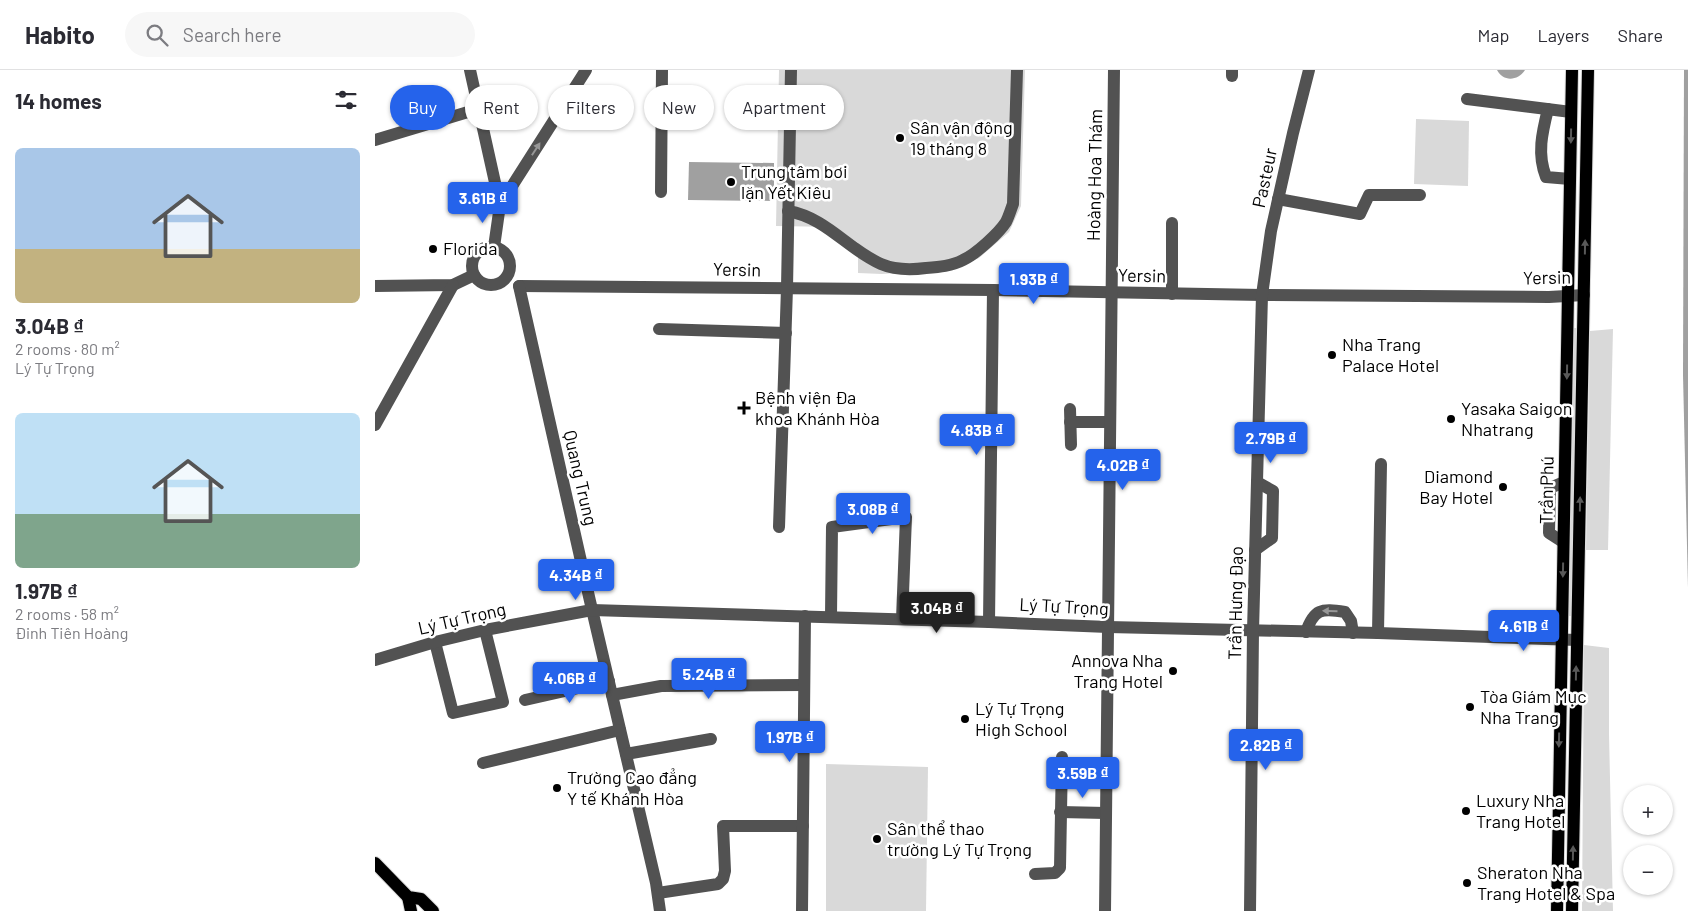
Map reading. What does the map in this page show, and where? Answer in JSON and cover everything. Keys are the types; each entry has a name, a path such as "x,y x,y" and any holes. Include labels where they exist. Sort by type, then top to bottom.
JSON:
{"main road":[{"name":"Trần Phú","path":"1557,911 1555,639 1563,542 1565,482 1572,70"},
{"name":"Trần Phú","path":"1572,911 1588,70"},
{"path":"375,864 408,896 421,899 433,911"},
{"path":"408,896 411,911"}],"street":[{"path":"470,70 473,85"},
{"path":"500,205 586,70"},
{"path":"661,192 662,70"},
{"path":"779,527 786,333 791,70"},
{"path":"788,211 801,213 813,218 867,256 881,264 895,268 917,269 947,266 965,260 1006,222 1013,204 1017,70"},
{"name":"Hoàng Hoa Thám","path":"1105,911 1114,70"},
{"name":"Pasteur","path":"1261,295 1271,230 1309,70"},
{"path":"1467,100 1571,112"},
{"path":"1548,109 1541,138 1543,169 1546,177 1570,179"},
{"path":"375,140 465,113"},
{"path":"483,130 500,205 494,247"},
{"path":"1278,199 1360,214 1369,195 1420,196"},
{"path":"1172,223 1172,294"},
{"path":"494,247 503,251 507,256 510,269 502,281 495,284 487,284 475,275 473,263 475,258 484,249 494,247"},
{"path":"375,286 453,285 475,275"},
{"path":"507,276 519,286"},
{"path":"375,425 453,285"},
{"name":"Yersin","path":"519,286 993,290 1111,294 1584,295"},
{"name":"Quang Trung","path":"519,286 661,911"},
{"path":"989,622 993,290"},
{"name":"Trần Hưng Đạo","path":"1250,911 1253,631 1261,295"},
{"path":"659,329 786,333"},
{"path":"1071,445 1070,416 1110,422"},
{"path":"1378,633 1381,464"},
{"path":"831,616 832,527 906,517 902,619"},
{"name":"Lý Tự Trọng","path":"375,660 435,642 485,630 592,610 1577,640"},
{"path":"1306,632 1311,618 1317,612 1331,610 1345,612 1351,621 1353,633"},
{"path":"802,911 805,616"},
{"path":"435,642 453,713 503,702 485,630"},
{"path":"525,700 609,681"},
{"path":"612,695 661,686 804,686"},
{"path":"483,763 620,730"},
{"path":"626,754 711,739"},
{"path":"1035,874 1055,873 1060,868 1062,757"},
{"path":"1061,812 1106,813"},
{"path":"658,893 718,884 723,878 725,871 723,826 803,826"}],"shaded area":[{"name":"Sân vận động 19 tháng 8","path":"779,70 1025,70 1021,206 1009,232 979,258 961,266 937,270 882,274 858,273 858,243 835,227 776,226 778,130 844,130 844,85 779,85"},
{"path":"1497,70 1525,70 1519,76 1511,79 1503,77"},
{"path":"1684,70 1688,70 1688,588 1683,375"},
{"path":"1416,119 1469,121 1468,186 1414,184"},
{"name":"Trung tâm bơi lặn Yết Kiêu","path":"689,162 774,163 774,201 688,200"},
{"path":"1573,328 1579,328 1572,616 1567,616"},
{"path":"1613,329 1608,550 1586,550 1590,331"},
{"path":"1584,645 1609,648 1613,911 1582,911"},
{"name":"Sân thể thao trường Lý Tự Trọng","path":"826,764 928,767 926,911 826,911"}],"place":[{"name":"Sân vận động 19 tháng 8","path":"900,138"},
{"name":"Trung tâm bơi lặn Yết Kiêu","path":"731,182"},
{"name":"Florida","path":"433,249"},
{"name":"Nha Trang Palace Hotel","path":"1332,355"},
{"name":"Bệnh viện Đa khoa Khánh Hòa","path":"744,408"},
{"name":"Yasaka Saigon Nhatrang","path":"1451,419"},
{"name":"Diamond Bay Hotel","path":"1503,487"},
{"name":"Annova Nha Trang Hotel","path":"1173,671"},
{"name":"Tòa Giám Mục Nha Trang","path":"1470,707"},
{"name":"Lý Tự Trọng High School","path":"965,719"},
{"name":"Trường Cao đẳng Y tế Khánh Hòa","path":"557,788"},
{"name":"Luxury Nha Trang Hotel","path":"1466,811"},
{"name":"Sân thể thao trường Lý Tự Trọng","path":"877,839"},
{"name":"Sheraton Nha Trang Hotel & Spa","path":"1467,883"}]}
